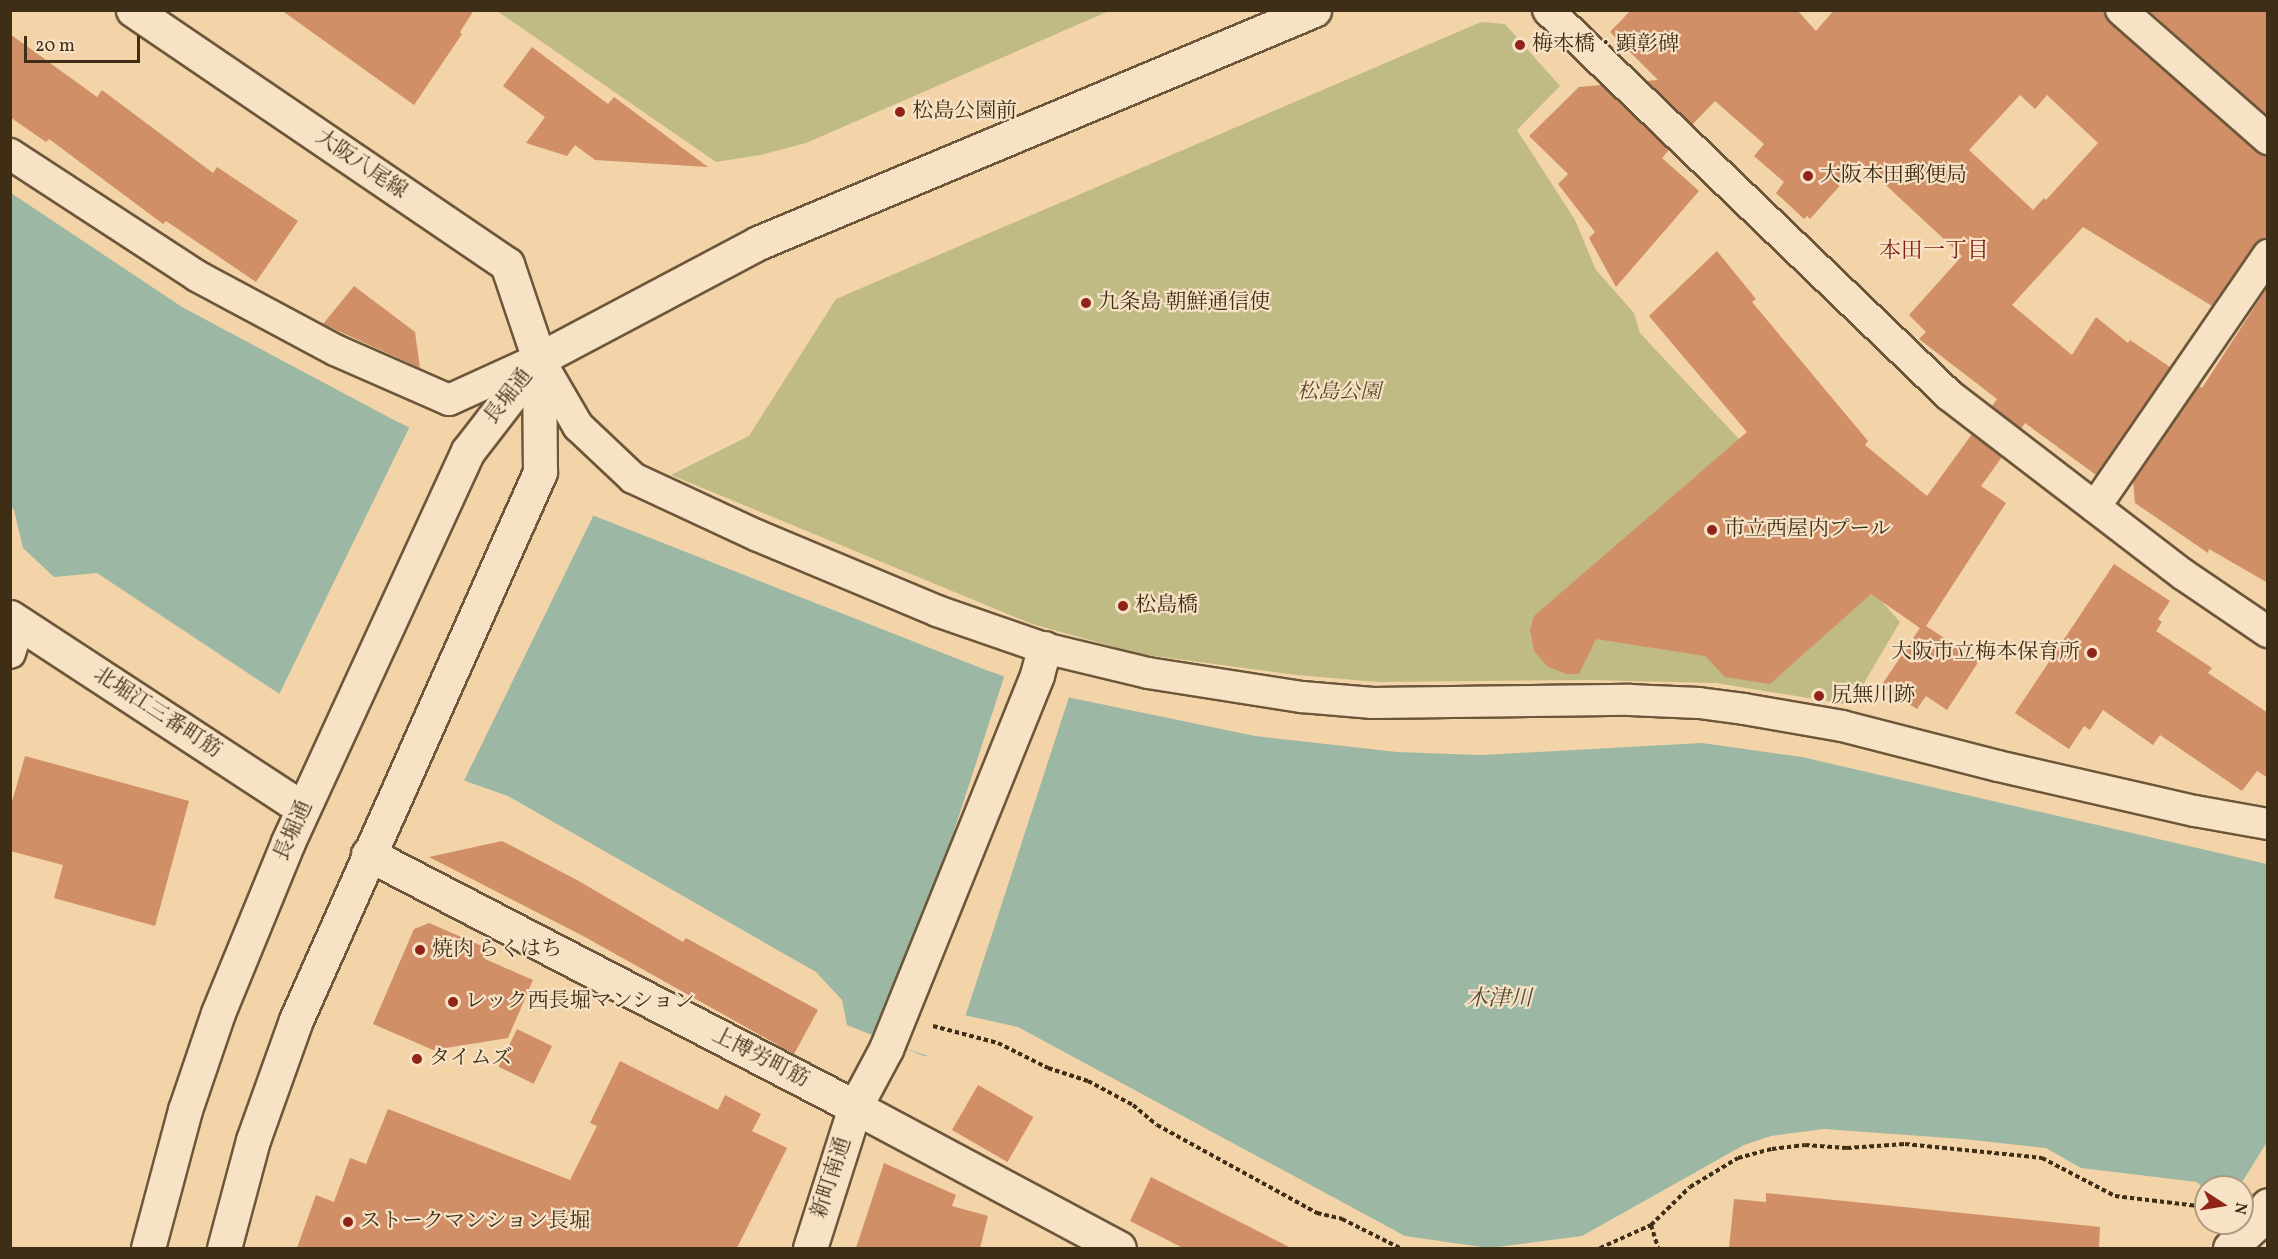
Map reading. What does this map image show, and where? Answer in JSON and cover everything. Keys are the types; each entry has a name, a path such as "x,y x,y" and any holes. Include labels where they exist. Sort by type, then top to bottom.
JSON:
{"street":[{"name":"大阪八尾線","path":"133,10 507,264 539,359"},
{"path":"10,154 197,276 335,350 449,400 539,359 758,243 1314,10"},
{"path":"2121,10 2268,139"},
{"path":"1560,15 1949,395 2184,575 2268,632"},
{"path":"2095,507 2268,255"},
{"path":"539,359 578,426 633,478 758,536 927,606 1041,662 1148,673 1325,699 1373,703 1630,700 1699,703 1842,726 1998,766 2195,811 2268,824"},
{"name":"長堀通","path":"148,1248 185,1110 218,1013 303,809 472,445 539,359"},
{"name":"長堀通","path":"224,1248 253,1140 296,1020 540,472 539,359"},
{"name":"北堀江三番町筋","path":"14,631 303,809"},
{"name":"新町南通","path":"810,1248 855,1107 886,1049 1041,662"},
{"name":"上博労町筋","path":"368,854 855,1107 1119,1248"},
{"path":"2230,1248 2262,1215"}],"path":[{"path":"926,1024 998,1043 1048,1068 1088,1081 1133,1105 1157,1125 1317,1213 1342,1220 1400,1248"},
{"path":"1600,1248 1651,1225 1690,1187 1738,1158 1772,1149 1805,1145 1847,1148 1905,1144 2042,1158 2115,1196 2194,1206"},
{"path":"1651,1225 1658,1248"}],"green space":[{"path":"497,11 1109,11 806,143 760,155 716,162"},
{"name":"松島公園","path":"1481,22 1505,24 1560,86 1517,130 1575,220 1596,270 1634,313 1640,333 1738,438 1900,622 1851,705 1716,683 1589,680 1378,682 1297,675 1140,654 1032,624 671,475 749,436 836,299"}],"water":[{"name":"木津川","path":"11,193 182,307 392,419 592,515 986,670 1062,696 1255,736 1397,752 1481,755 1702,743 1802,757 2267,864 2267,1224 2254,1205 2254,1175 2194,1175 2194,1182 2081,1168 2046,1148 1963,1139 1824,1129 1771,1136 1744,1145 1582,1236 1489,1248 1405,1236 1018,1027 955,1013 935,1056 924,1056 847,1025 842,1000 816,972 508,796 468,782 278,693 97,573 54,577 23,548 11,506"}],"pier":[{"path":"411,424 594,513 462,785 279,695"},
{"path":"1005,674 1070,695 950,1063 885,1042"},
{"path":"2267,1142 2268,1227 2254,1224 2254,1175 2246,1175"}],"building":[{"path":"281,10 474,10 460,32 462,34 414,105"},
{"path":"1631,10 1797,10 1816,31 1834,10 2104,10 2110,23 2257,152 2268,156 2268,238 2254,245 2212,306 2083,227 2012,305 2072,355 2096,317 2128,343 2130,340 2170,367 2096,475 2025,423 2021,429 1992,406 1997,399 1919,339 1926,332 1909,315 1962,256 1861,162 1810,219 1807,216 1804,219 1776,193 1784,182 1754,156 1764,144 1715,101 1692,125 1647,81 1658,80 1610,32","holes":["2020,95 2035,109 2047,95 2098,143 2046,200 2044,198 2033,210 1969,150"]},
{"path":"2148,10 2268,10 2268,116"},
{"path":"10,34 97,97 102,90 213,173 217,167 298,221 256,282 166,221 163,224 49,139 46,142 10,117"},
{"path":"532,47 608,104 614,97 708,167 595,160 575,145 567,156 526,143 545,117 503,86"},
{"path":"1601,85 1669,150 1662,158 1699,191 1616,287 1589,238 1595,232 1558,184 1568,174 1529,136 1579,87"},
{"path":"1717,251 1756,299 1752,302 1868,441 1865,445 1927,496 1972,434 2002,457 1981,486 2006,503 1926,626 1979,661 1947,710 1926,696 1917,709 1881,686 1920,628 1871,594 1770,684 1725,677 1705,656 1596,639 1579,674 1566,674 1547,666 1534,651 1530,630 1534,616 1747,432 1649,316"},
{"path":"354,286 415,332 420,368 323,324"},
{"path":"2268,286 2268,583 2209,549 2208,553 2135,503 2133,481 2199,386 2202,388"},
{"path":"2114,564 2170,601 2158,619 2162,622 2156,631 2212,668 2208,673 2268,713 2268,778 2257,771 2242,791 2160,735 2153,745 2103,710 2090,730 2084,726 2069,749 2015,713"},
{"path":"25,756 189,801 155,926 54,898 63,865 10,851 10,809"},
{"path":"502,841 577,880 683,942 686,938 818,1010 794,1054 585,937 429,857"},
{"name":"レック西長堀マンション","path":"429,923 489,949 485,959 533,980 508,1038 433,1050 373,1024 414,929"},
{"path":"517,1029 552,1046 534,1084 499,1067"},
{"path":"620,1061 718,1110 725,1095 761,1114 752,1131 787,1148 737,1248 297,1248 316,1195 334,1202 350,1158 366,1164 388,1109 570,1180 597,1126 590,1123"},
{"path":"978,1085 1033,1117 1007,1162 952,1130"},
{"path":"884,1163 956,1195 952,1206 988,1216 980,1248 856,1248"},
{"path":"1151,1177 1291,1248 1183,1248 1130,1221"},
{"path":"1766,1193 2100,1227 2099,1248 1729,1248 1734,1199 1766,1202"}],"place":[{"name":"梅本橋・顕彰碑","path":"1520,45"},
{"name":"松島公園前","path":"900,112"},
{"name":"大阪本田郵便局","path":"1808,176"},
{"name":"九条島 朝鮮通信使","path":"1086,303"},
{"name":"市立西屋内プール","path":"1712,530"},
{"name":"松島橋","path":"1123,606"},
{"name":"大阪市立梅本保育所","path":"2092,653"},
{"name":"尻無川跡","path":"1819,696"},
{"name":"焼肉 らくはち","path":"420,950"},
{"name":"レック西長堀マンション","path":"453,1002"},
{"name":"タイムズ","path":"417,1059"},
{"name":"ストークマンション長堀","path":"348,1222"}],"district":[{"name":"本田一丁目","path":"1934,252"}]}
